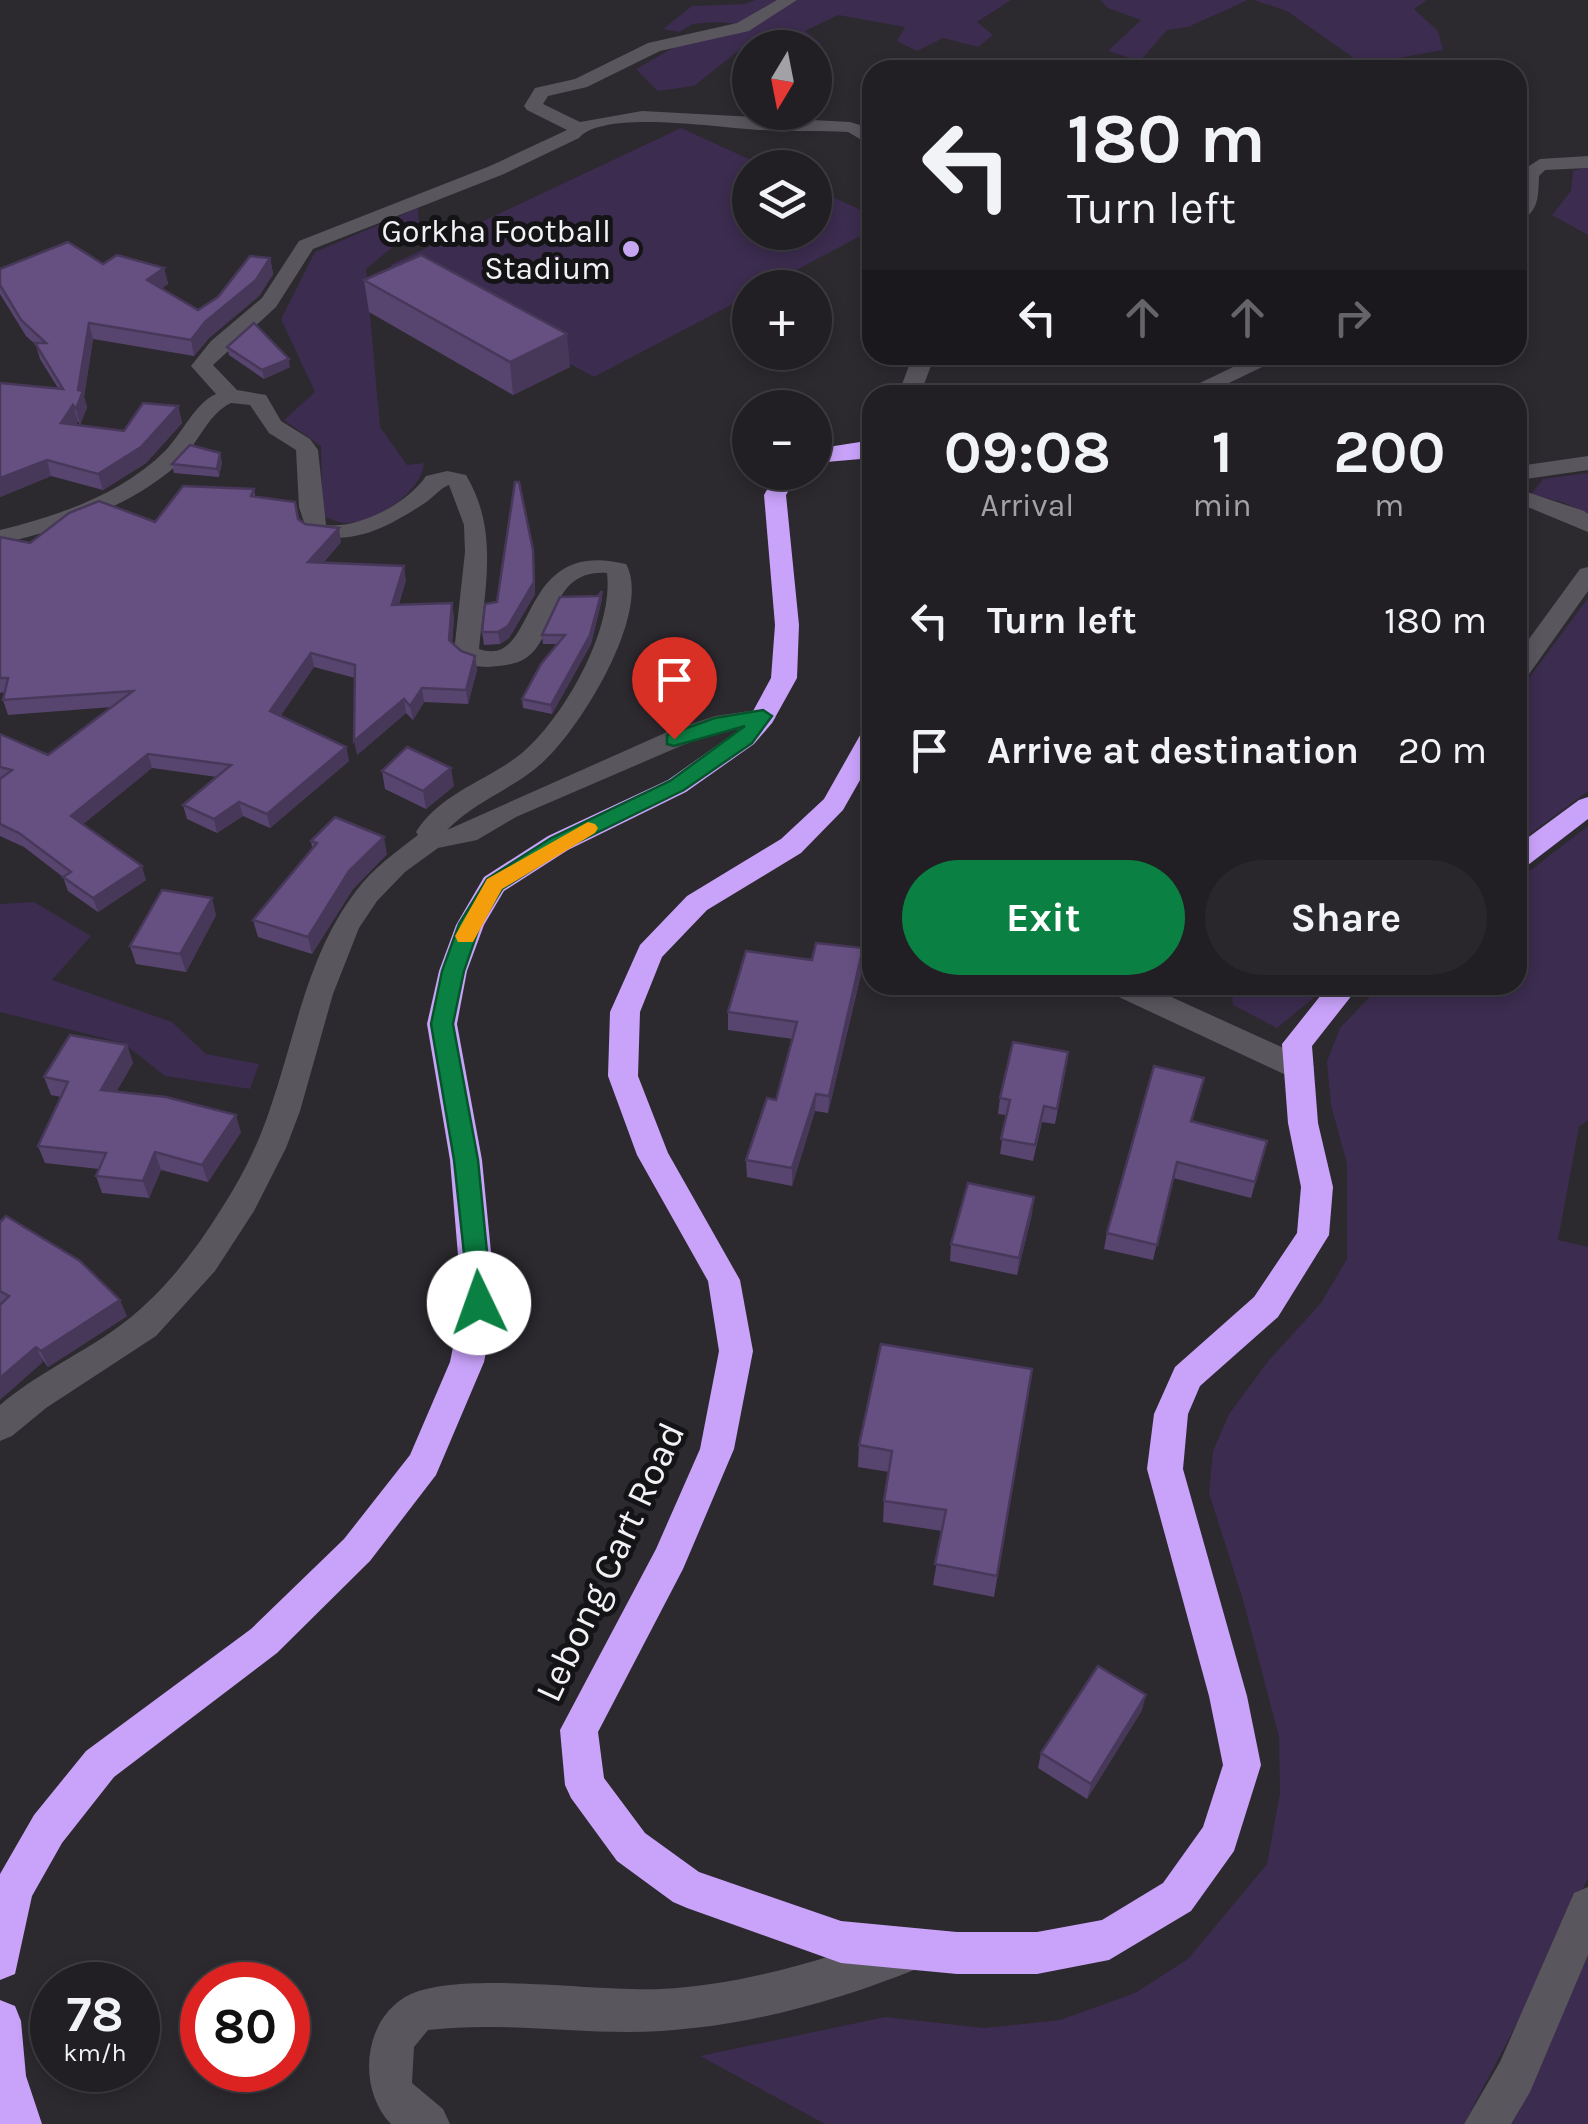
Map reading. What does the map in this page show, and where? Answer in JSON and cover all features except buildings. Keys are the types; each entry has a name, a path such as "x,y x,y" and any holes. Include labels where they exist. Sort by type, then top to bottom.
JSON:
{"highway":[{"path":"832,453 862,449"},
{"path":"0,1959 12,1890 48,1829 100,1764 264,1642 357,1550 424,1464 467,1362 479,1303 464,1141 442,1024 453,971 470,924 494,884 558,843 677,786 745,738 763,716 784,678 788,625 777,490"},
{"name":"Lebong Cart Road","path":"862,754 834,804 790,846 697,902 650,952 625,1012 623,1076 653,1155 724,1280 736,1351 717,1449 670,1558 579,1730 585,1785 631,1847 687,1888 841,1942 1037,1953 1109,1939 1177,1896 1220,1837 1242,1764 1228,1696 1164,1469 1171,1414 1187,1376 1266,1306 1313,1235 1317,1186 1304,1123 1297,1044 1337,995"},
{"path":"1527,851 1588,806"},
{"path":"0,2021 6,2076 20,2124"}],"street":[{"path":"578,128 533,106 534,99 552,88 581,83 613,70 654,47 743,27 789,0"},
{"path":"230,396 202,366 210,353 276,294 292,256 306,245 497,170 561,142 578,128 644,114 748,124 850,127 862,131"},
{"path":"1527,205 1530,174 1540,165 1588,162"},
{"path":"1208,385 1254,365"},
{"path":"0,537 42,528 123,490 168,462 205,413 218,400 230,396 258,400 274,426 301,441 310,460 311,517 316,529 329,534 359,530 428,491 434,481 458,480 476,525 478,552 466,652 479,660 517,653 568,572 585,564 618,570 622,580 614,624 600,658 554,734 533,758 441,816 430,832 433,838"},
{"path":"1527,472 1588,463"},
{"path":"1527,499 1588,524"},
{"path":"1527,659 1588,574"},
{"path":"0,1426 29,1398 145,1326 208,1256 251,1188 284,1113 327,962 360,901 408,853 433,838 442,840 467,834 507,811 674,739 715,724 763,716"},
{"path":"1142,995 1299,1068"},
{"path":"1486,2124 1515,2077 1588,1908"},
{"path":"428,2124 415,2117 394,2093 388,2060 400,2029 422,2010 487,2006 634,2011 716,2002 819,1983 916,1949"}],"shaded area":[{"path":"780,0 739,24 693,24 679,32 663,29 692,6 745,4"},
{"path":"797,0 1011,0 977,22 993,35 978,47 943,38 917,51 897,41 905,27 838,15 807,30 732,30 732,56 694,86 658,91 636,69 673,48"},
{"path":"1100,0 1248,0 1188,27 1167,30 1141,60 1108,51 1141,20 1108,8"},
{"path":"1254,0 1427,0 1414,9 1438,31 1443,50 1387,60 1355,59 1287,11"},
{"name":"Gorkha Football Stadium","path":"681,128 732,151 732,250 832,250 832,197 862,210 862,235 796,270 732,270 732,304 594,377 390,265"},
{"path":"1588,167 1588,235 1552,215 1571,191 1573,171"},
{"path":"418,208 419,225 366,269 380,427 407,465 424,463 415,485 395,504 358,522 340,522 322,516 321,446 284,420 315,392 281,319 315,252"},
{"path":"1588,473 1588,515 1565,503 1531,494 1543,479"},
{"path":"1588,598 1588,791 1527,836 1527,681"},
{"path":"1588,826 1588,1120 1579,1127 1558,1240 1588,1247 1588,1878 1464,2124 825,2124 700,2056 885,2017 984,2028 1060,2020 1135,1993 1188,1959 1267,1864 1280,1793 1279,1737 1243,1600 1209,1493 1213,1451 1229,1414 1269,1360 1321,1303 1347,1259 1347,1164 1331,1105 1327,1061 1340,1028 1371,995 1527,995 1527,873"},
{"path":"34,902 91,936 52,980 172,1022 206,1054 259,1064 250,1089 165,1076 123,1043 0,1012 0,904"},
{"path":"1232,995 1317,995 1277,1028 1233,1005"},
{"path":"1588,1956 1588,2124 1503,2124 1531,2080"}],"slow traffic":[{"path":"465,936 494,884 588,828"}],"place":[{"name":"Gorkha Football Stadium","path":"631,249"}],"route":[{"path":"479,1303 466,1160 456,1085 442,1024 453,971 470,924 494,884 558,843 677,786 745,738 763,716 715,724 674,739"}]}
